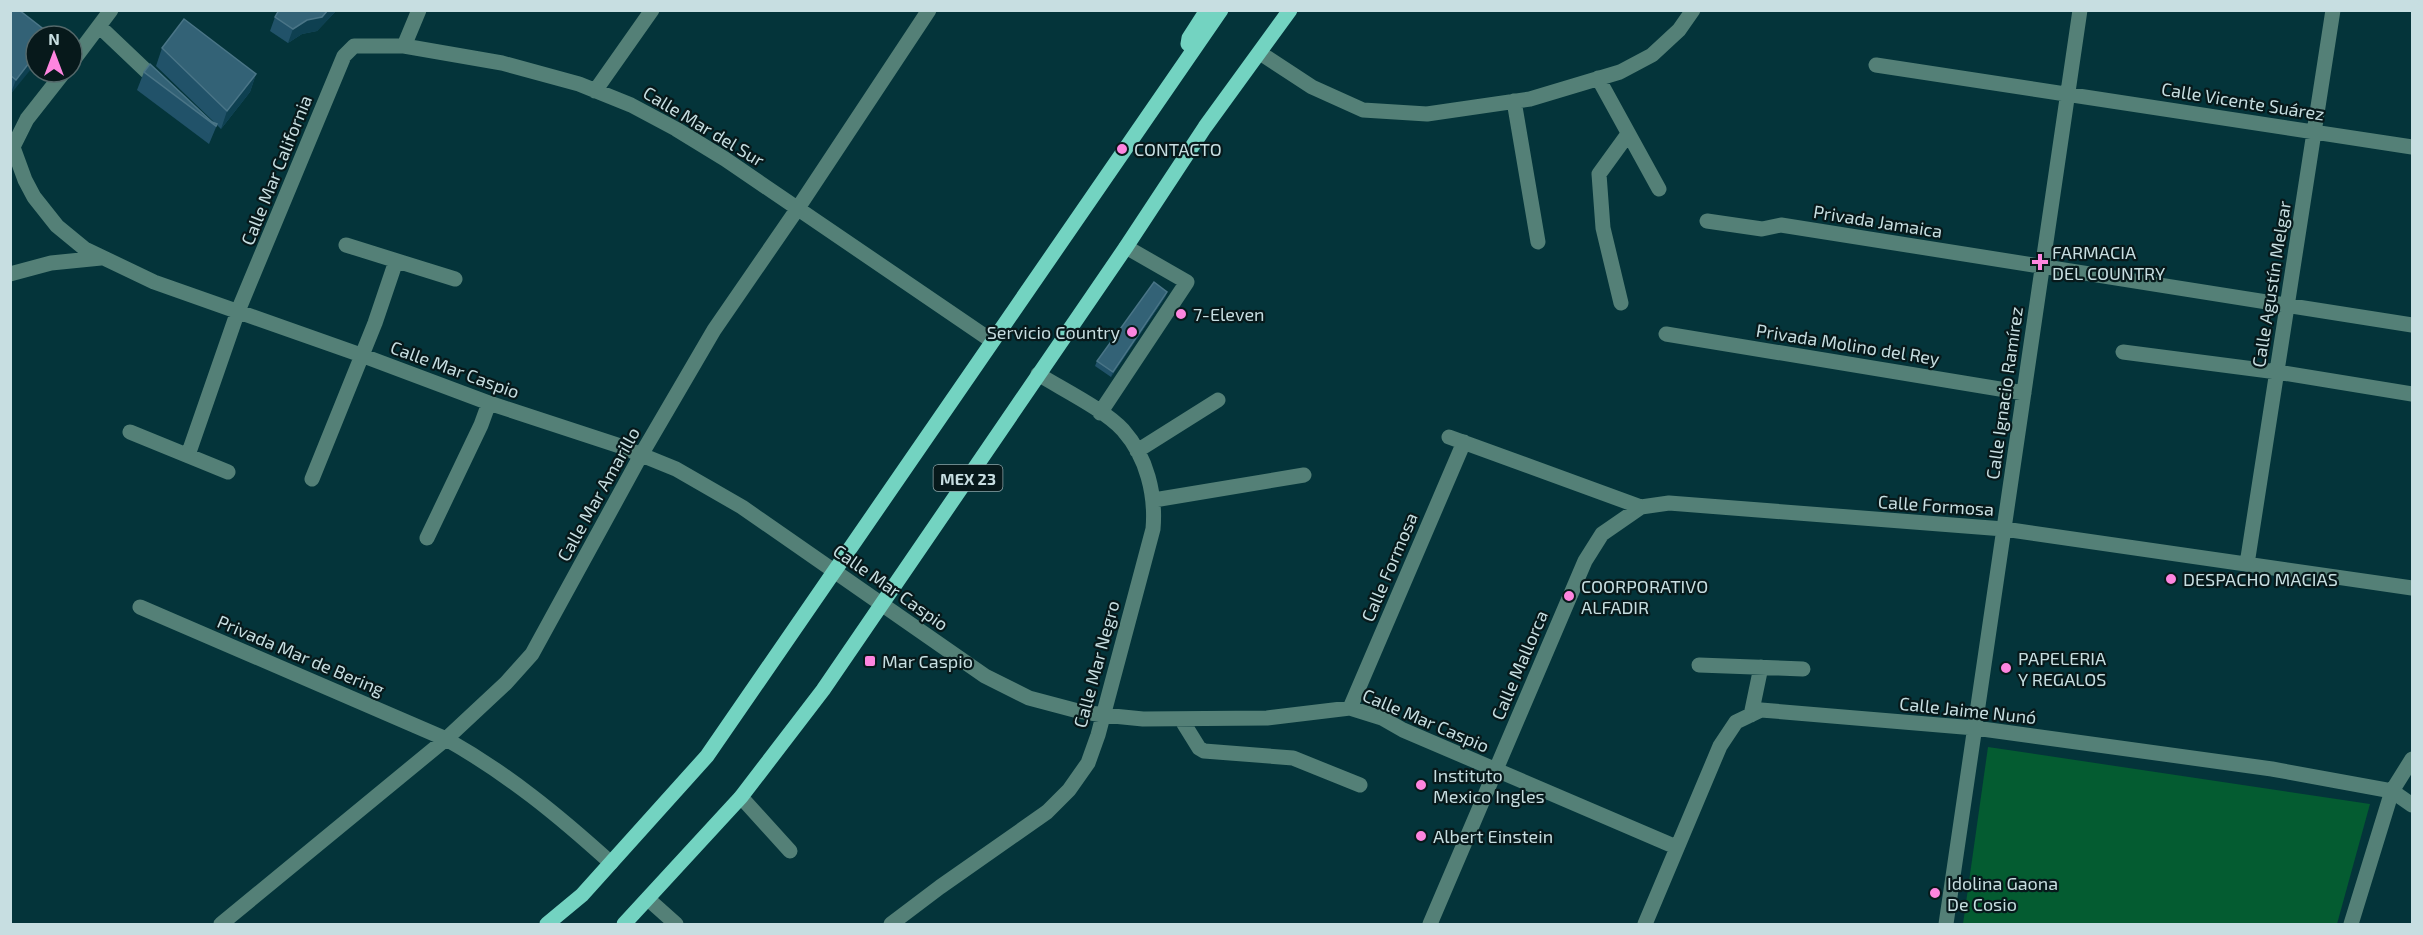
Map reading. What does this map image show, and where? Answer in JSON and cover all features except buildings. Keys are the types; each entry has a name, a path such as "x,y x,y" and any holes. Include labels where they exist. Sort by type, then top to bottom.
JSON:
{"main road":[{"name":"MEX 23","path":"548,924 582,895 707,756 1221,10"},
{"name":"MEX 23","path":"624,924 741,797 823,690 1206,127 1289,11"},
{"name":"MEX 23","path":"1189,55 1190,38 1203,12"}],"street":[{"path":"84,46 111,10"},
{"path":"404,46 418,10"},
{"path":"595,91 652,10"},
{"name":"Calle Mar Amarillo","path":"221,924 446,739 506,683 532,654 641,455 714,330 929,10"},
{"path":"1260,53 1312,87 1363,110 1427,114 1530,99 1620,72 1652,55 1679,30 1693,10"},
{"name":"Calle Ignacio Ramírez","path":"1946,924 2080,10"},
{"name":"Calle Agustín Melgar","path":"2247,564 2333,10"},
{"path":"99,27 172,95"},
{"name":"Calle Mar del Sur","path":"354,46 404,46 502,63 579,84 631,105 676,129 798,208 992,341"},
{"name":"Calle Mar California","path":"188,456 238,311 344,56 354,46"},
{"name":"Calle Vicente Suárez","path":"1876,65 2412,147"},
{"path":"1598,78 1659,189"},
{"path":"11,144 55,84"},
{"path":"1514,101 1538,242"},
{"path":"1621,303 1603,228 1599,174 1628,134"},
{"name":"Calle Mar Caspio","path":"11,144 25,180 45,213 70,238 101,258 154,282 489,403 617,445 676,469 742,507 986,676 1029,698 1078,711 1143,719 1267,718 1303,715 1332,708 1350,708 1382,718 1495,770 1677,848"},
{"name":"Privada Jamaica","path":"1707,221 1762,229 1780,225 2412,326"},
{"path":"346,245 455,279"},
{"path":"1100,413 1187,282 1126,247"},
{"path":"10,274 51,263 101,258"},
{"path":"312,479 375,323 396,261"},
{"name":"Privada Molino del Rey","path":"1666,334 2024,393"},
{"path":"2123,352 2277,372 2412,394"},
{"name":"Calle Mar Negro","path":"891,924 1047,812 1069,790 1088,763 1153,529 1152,490 1137,451 1123,430 1038,375"},
{"path":"1137,451 1218,400"},
{"path":"427,538 489,403"},
{"path":"130,432 228,472"},
{"name":"Calle Formosa","path":"1449,437 1641,507 1669,503 2004,529 2412,588"},
{"name":"Calle Formosa","path":"1350,708 1464,442"},
{"path":"1154,500 1304,476"},
{"name":"Calle Mallorca","path":"1430,924 1585,561 1602,534 1641,507"},
{"name":"Privada Mar de Bering","path":"140,608 446,739 487,762 561,818 610,863"},
{"path":"1699,665 1803,669"},
{"path":"1645,924 1720,746 1736,722 1751,715 1761,667"},
{"name":"Calle Jaime Nunó","path":"1751,715 1761,710 1786,711 1975,728 2272,769 2392,791 2412,805"},
{"path":"1181,719 1199,748 1204,751 1293,758 1360,785"},
{"path":"2351,924 2392,791 2412,759"},
{"path":"741,797 790,851"},
{"path":"648,899 675,924"}],"green space":[{"path":"1988,747 2370,804 2337,924 1963,924"}],"place":[{"name":"CONTACTO","path":"1122,149"},
{"name":"FARMACIA DEL COUNTRY","path":"2040,262"},
{"name":"7-Eleven","path":"1181,314"},
{"name":"Servicio Country","path":"1132,332"},
{"name":"DESPACHO MACIAS","path":"2171,579"},
{"name":"COORPORATIVO ALFADIR","path":"1569,596"},
{"name":"Mar Caspio","path":"870,661"},
{"name":"PAPELERIA Y REGALOS","path":"2006,668"},
{"name":"Instituto Mexico Ingles","path":"1421,785"},
{"name":"Albert Einstein","path":"1421,836"},
{"name":"Idolina Gaona De Cosio","path":"1935,893"}]}
